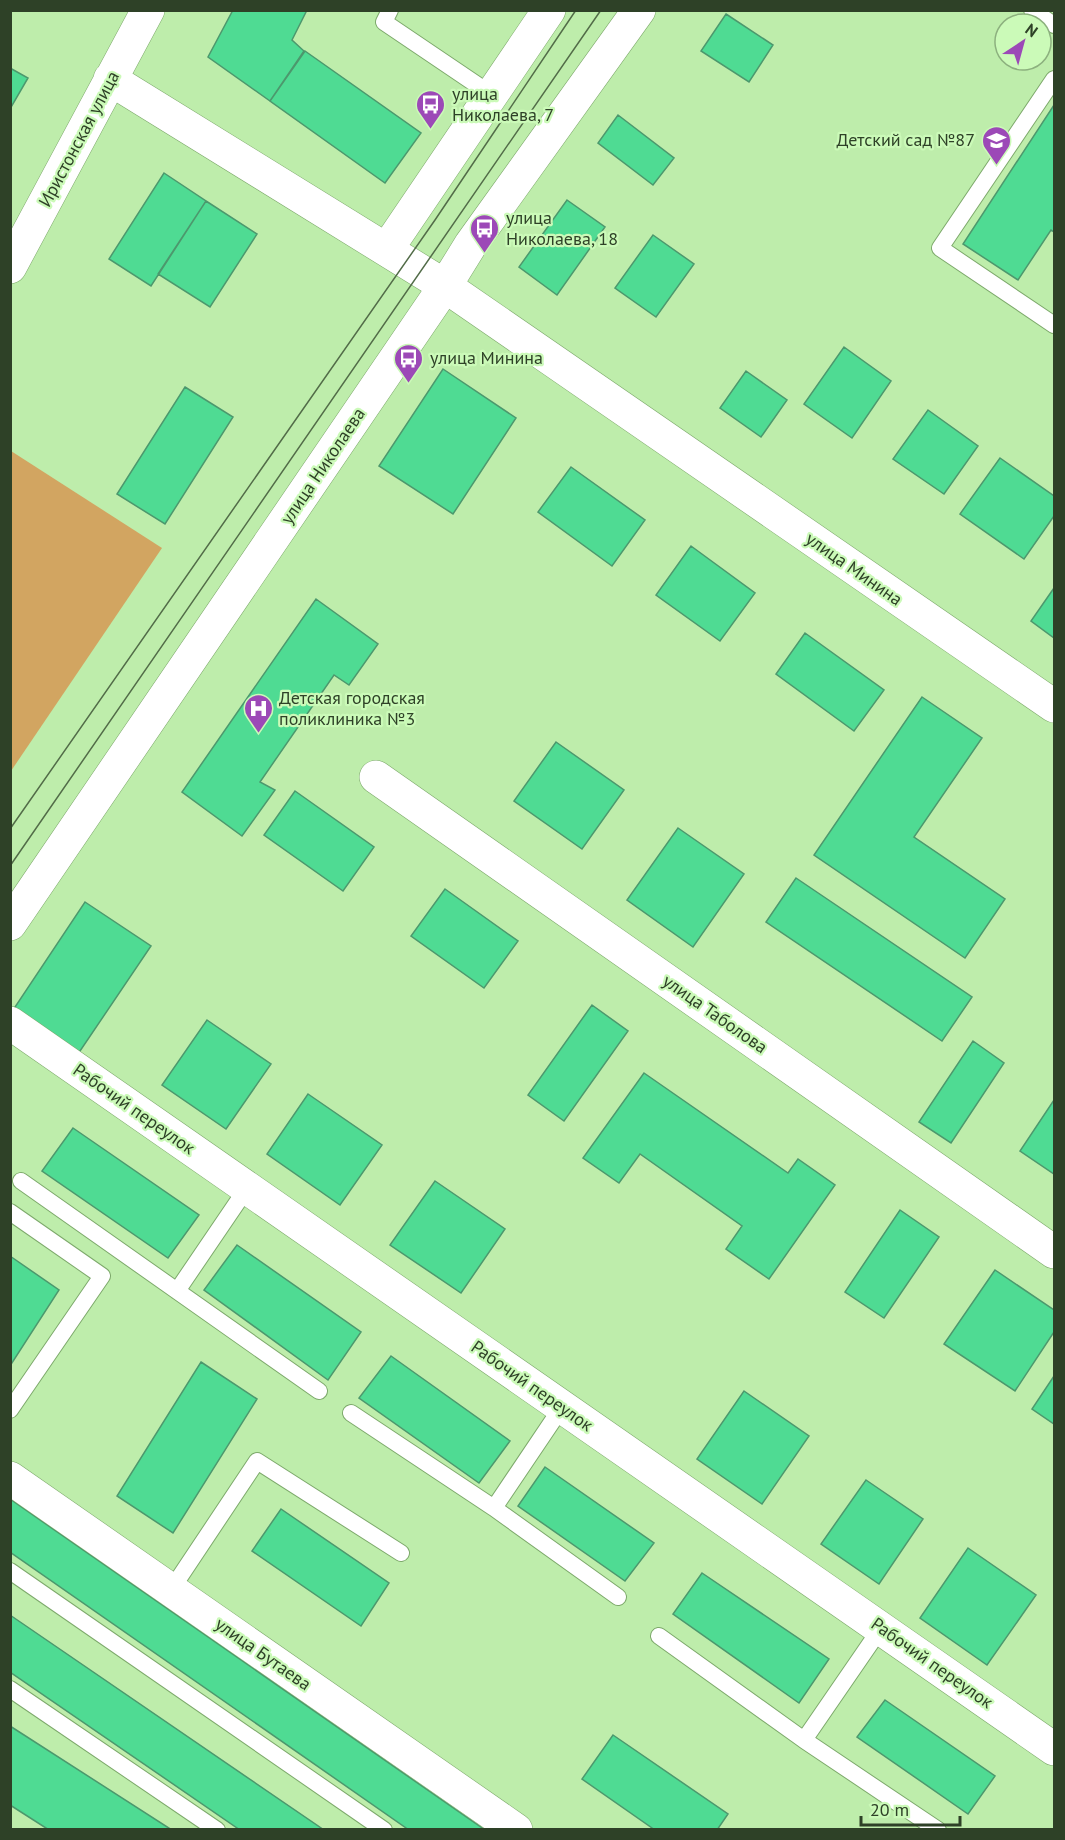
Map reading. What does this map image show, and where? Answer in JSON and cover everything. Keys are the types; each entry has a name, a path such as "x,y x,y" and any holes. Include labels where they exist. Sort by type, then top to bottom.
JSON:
{"street":[{"name":"Иристонская улица","path":"10,267 148,10"},
{"path":"387,249 549,10"},
{"name":"улица Николаева","path":"10,924 445,286 471,244 639,10"},
{"name":"улица Минина","path":"110,79 445,286 1054,706"},
{"name":"улица Таболова","path":"376,777 1054,1252"},
{"name":"Рабочий переулок","path":"10,1023 1054,1749"},
{"name":"улица Бутаева","path":"10,1478 516,1830"}],"lane":[{"path":"390,10 384,22 492,95"},
{"path":"1032,10 1054,25"},
{"path":"1054,79 940,248 1054,326"},
{"path":"21,1181 319,1391"},
{"path":"177,1291 248,1188"},
{"path":"10,1212 102,1276 10,1410"},
{"path":"494,1508 562,1407"},
{"path":"351,1413 494,1508 618,1597"},
{"path":"171,1590 256,1461 401,1552"},
{"path":"10,1571 384,1830"},
{"path":"804,1740 881,1628"},
{"path":"659,1636 804,1740 938,1830"},
{"path":"10,1689 213,1828"}],"shaded area":[{"path":"11,451 162,548 11,771"}],"building":[{"path":"233,10 307,10 292,40 304,51 270,101 208,57"},
{"path":"726,14 773,45 749,82 701,51"},
{"path":"305,51 421,133 385,183 270,101"},
{"path":"10,68 28,78 10,109"},
{"path":"1054,105 1054,232 1051,230 1018,280 963,244"},
{"path":"618,115 674,158 653,185 598,143"},
{"path":"164,173 206,201 151,286 109,259"},
{"path":"567,200 605,227 557,295 519,267"},
{"path":"206,201 257,234 210,307 158,274"},
{"path":"653,235 694,264 656,317 615,288"},
{"path":"844,347 891,381 852,438 804,404"},
{"path":"443,369 516,418 453,514 379,466"},
{"path":"746,371 787,400 761,437 720,408"},
{"path":"185,387 233,417 165,524 117,494"},
{"path":"928,410 978,446 944,494 893,459"},
{"path":"1000,458 1054,496 1054,516 1024,559 960,514"},
{"path":"571,467 645,520 612,566 538,512"},
{"path":"691,546 755,593 720,641 656,595"},
{"path":"1054,588 1054,638 1031,621"},
{"name":"Детская городская поликлиника №3","path":"316,599 378,644 349,685 334,675 260,782 275,790 242,836 182,792"},
{"path":"805,633 884,690 854,731 776,674"},
{"path":"922,697 982,738 914,837 1005,899 965,958 814,855"},
{"path":"556,742 624,790 582,849 514,801"},
{"path":"295,791 374,847 343,891 264,835"},
{"path":"678,828 744,874 693,947 627,900"},
{"path":"796,878 972,997 942,1041 766,922"},
{"path":"445,889 518,941 484,988 411,936"},
{"path":"85,902 151,946 78,1054 13,1010"},
{"path":"592,1005 628,1031 564,1121 528,1095"},
{"path":"207,1020 271,1064 226,1129 162,1085"},
{"path":"973,1041 1004,1063 951,1143 919,1122"},
{"path":"644,1073 788,1173 798,1159 835,1185 769,1279 726,1249 742,1226 640,1154 619,1183 583,1158"},
{"path":"308,1094 382,1145 340,1205 267,1154"},
{"path":"1054,1100 1054,1174 1020,1151"},
{"path":"73,1128 199,1215 168,1258 42,1171"},
{"path":"435,1181 505,1229 461,1293 390,1245"},
{"path":"900,1210 939,1237 884,1318 845,1292"},
{"path":"237,1245 361,1332 328,1380 204,1290"},
{"path":"10,1256 59,1290 10,1366"},
{"path":"995,1270 1054,1310 1054,1332 1015,1391 944,1344"},
{"path":"391,1356 510,1441 479,1483 359,1398"},
{"path":"201,1362 257,1399 173,1533 117,1496"},
{"path":"1054,1376 1054,1424 1032,1409"},
{"path":"744,1391 809,1436 762,1504 697,1459"},
{"path":"545,1467 654,1543 625,1581 518,1506"},
{"path":"866,1480 923,1519 879,1584 821,1544"},
{"path":"10,1499 485,1830 409,1830 10,1552"},
{"path":"281,1509 389,1583 361,1626 252,1551"},
{"path":"968,1548 1036,1595 987,1665 920,1618"},
{"path":"702,1573 829,1659 799,1703 673,1614"},
{"path":"10,1615 324,1830 240,1830 10,1672"},
{"path":"885,1700 995,1776 968,1814 857,1737"},
{"path":"10,1726 172,1830 49,1830 10,1805"},
{"path":"613,1735 728,1814 717,1830 655,1830 582,1779"}],"tram line":[{"path":"10,829 435,220 576,10"},
{"path":"10,866 601,10"}],"place":[{"name":"улица Николаева, 7","path":"431,130"},
{"name":"Детский сад №87","path":"996,166"},
{"name":"улица Николаева, 18","path":"485,254"},
{"name":"улица Минина","path":"409,384"},
{"name":"Детская городская поликлиника №3","path":"258,734"}]}
